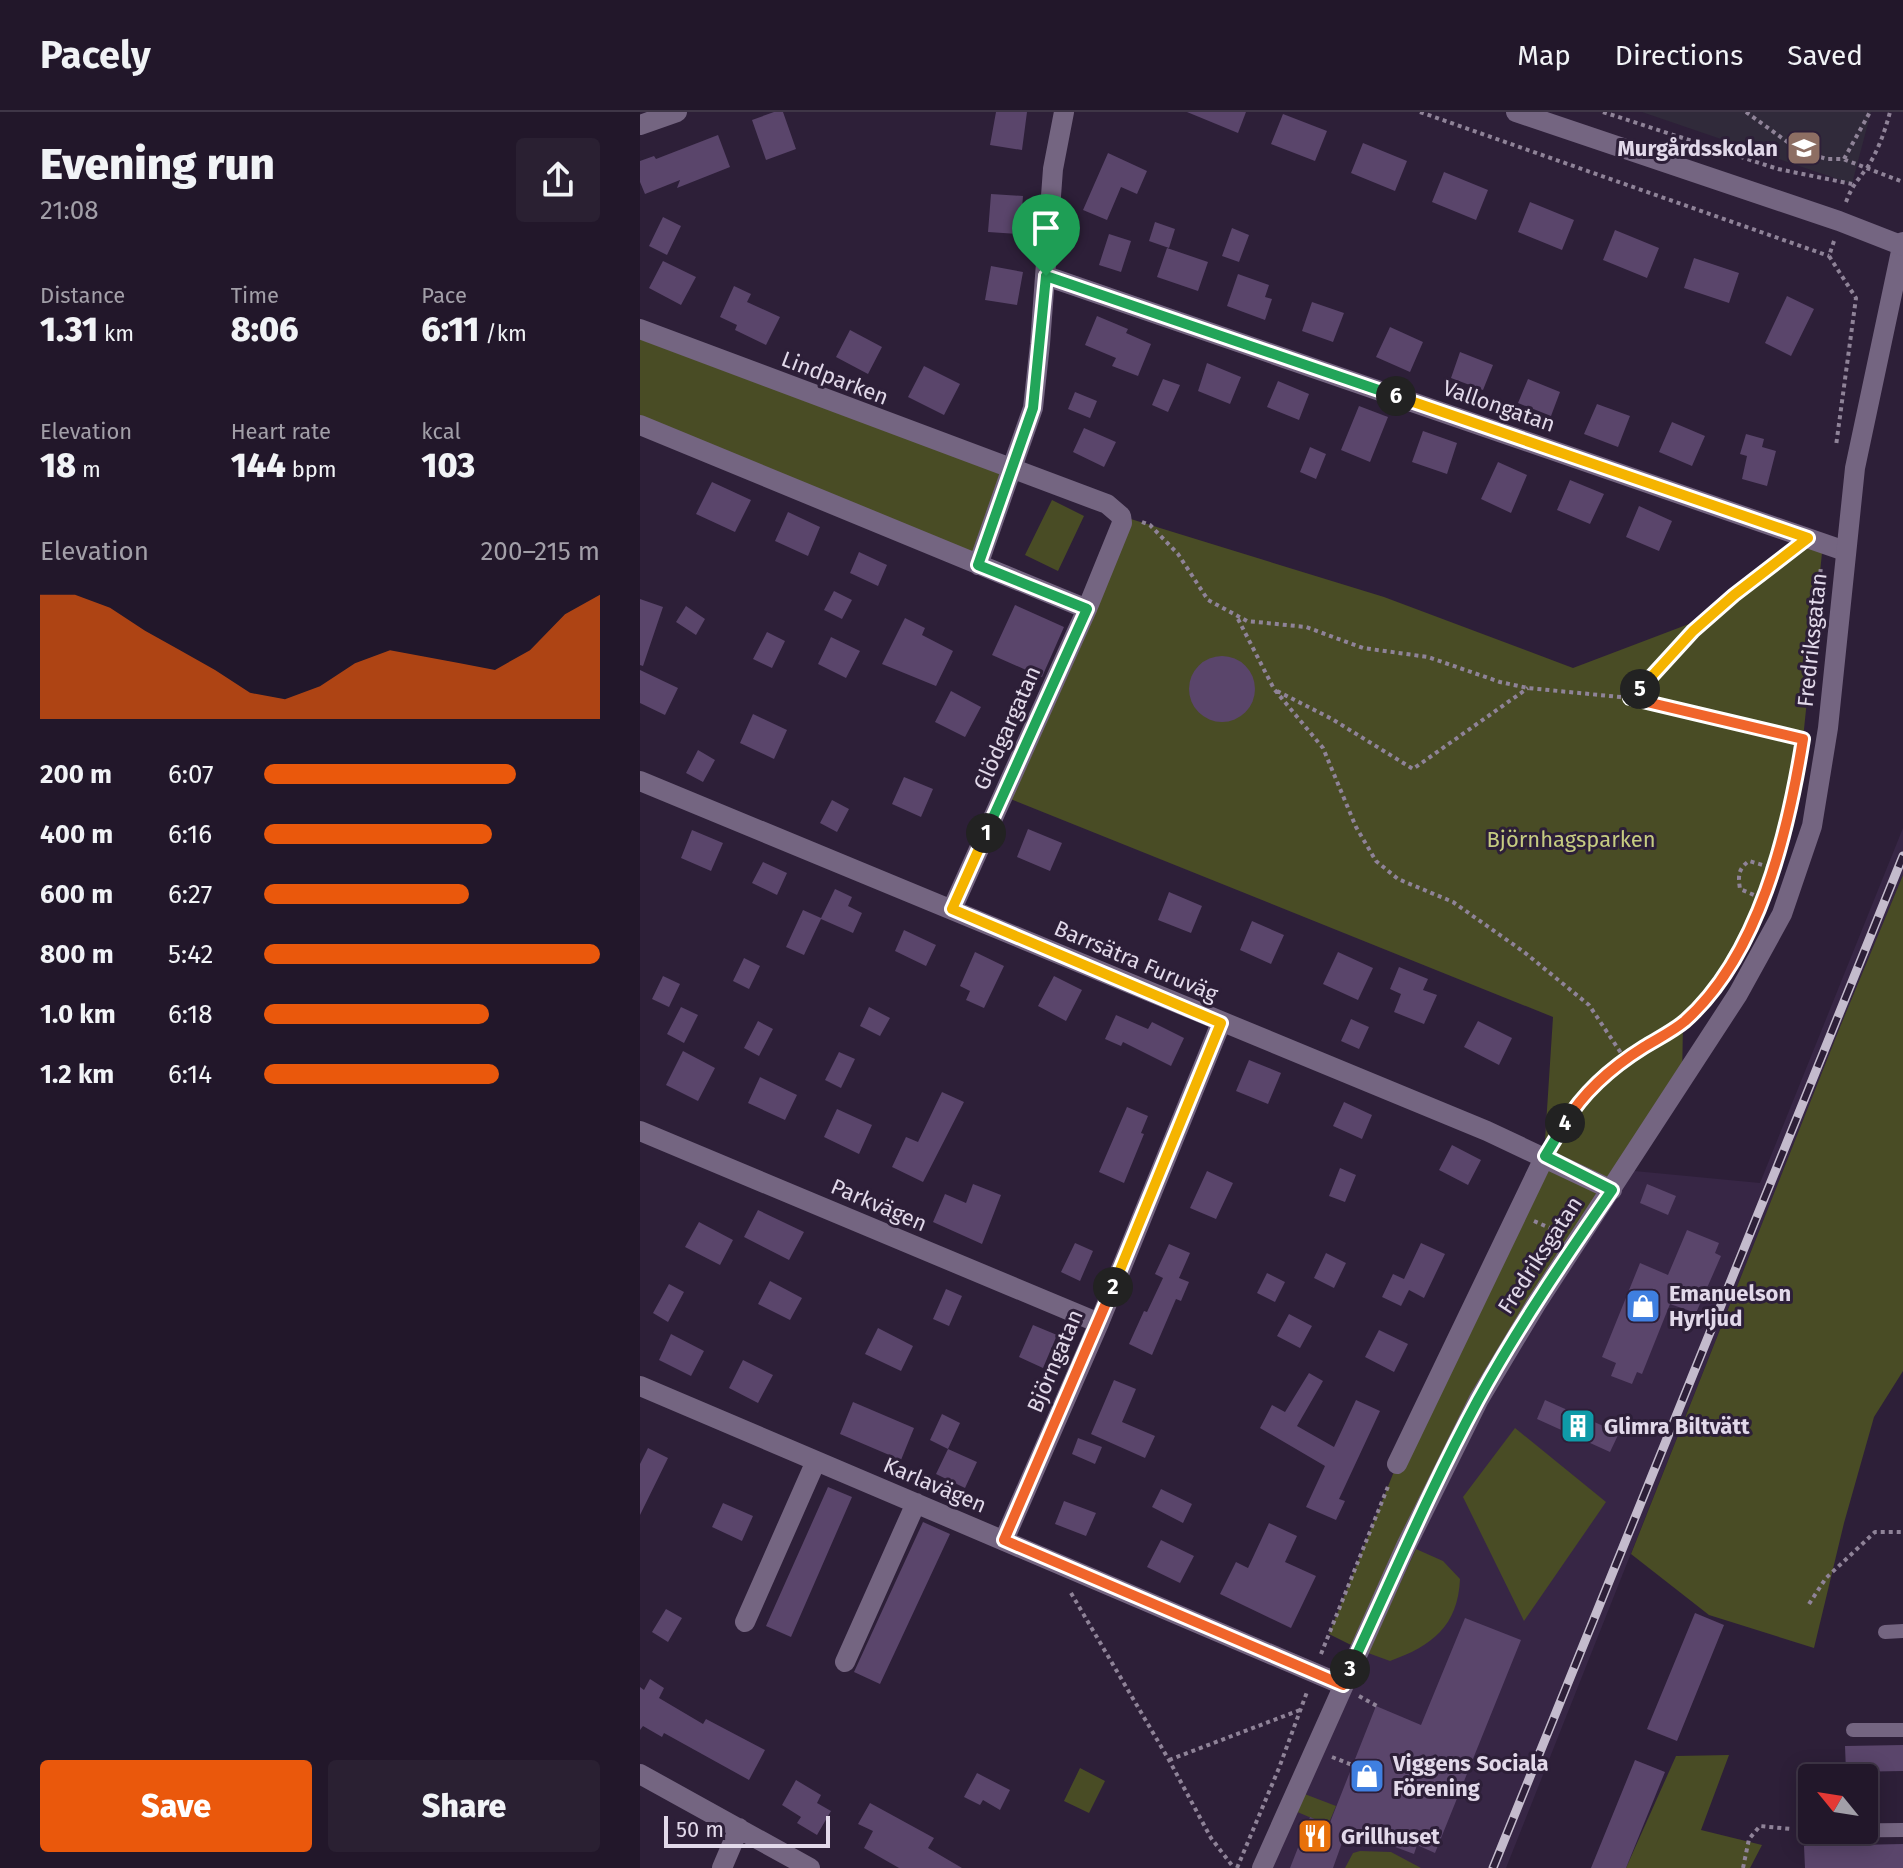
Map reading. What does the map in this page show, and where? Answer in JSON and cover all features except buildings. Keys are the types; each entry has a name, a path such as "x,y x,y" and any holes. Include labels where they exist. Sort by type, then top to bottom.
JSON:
{"street":[{"path":"640,125 677,112"},
{"path":"978,565 1033,408 1053,169 1064,112"},
{"path":"1516,112 1903,245"},
{"name":"Fredriksgatan","path":"1262,1868 1346,1688 1430,1495 1479,1399 1536,1304 1738,994 1782,914 1812,826 1828,728 1845,551 1860,440 1903,245"},
{"name":"Vallongatan","path":"1046,276 1845,551"},
{"name":"Lindparken","path":"640,329 1012,471 1107,504 1121,516"},
{"path":"640,425 1087,609 1118,536 1121,516"},
{"name":"Glödgargatan","path":"952,909 1087,609"},
{"name":"Barrsätra Furuväg","path":"640,781 1545,1156 1612,1190"},
{"name":"Björngatan","path":"1004,1540 1099,1323 1221,1023"},
{"name":"Parkvägen","path":"640,1131 1099,1323"},
{"name":"Fredriksgatan","path":"1397,1464 1545,1156"},
{"name":"Karlavägen","path":"640,1386 1346,1688"},
{"path":"745,1622 816,1461"},
{"path":"845,1662 916,1503"},
{"path":"640,1774 810,1868"},
{"path":"722,1868 739,1828"}],"lane":[{"path":"1885,1632 1903,1631"},
{"path":"1853,1730 1903,1730"},
{"path":"1878,1830 1903,1830"}],"path":[{"path":"1420,112 1829,256 1856,298 1835,451"},
{"path":"1603,112 1778,169 1852,184"},
{"path":"1746,112 1800,151 1827,159 1843,159 1903,182"},
{"path":"1843,159 1870,112"},
{"path":"1829,256 1852,184 1867,168 1883,138 1890,112"},
{"path":"1121,516 1150,525 1178,554 1208,600 1247,621 1306,627 1363,648 1428,657 1500,682 1528,688 1630,698 1803,739 1801,752"},
{"path":"1815,541 1818,603"},
{"path":"1630,698 1693,631 1734,595 1815,541"},
{"path":"1237,617 1274,689 1323,748 1356,827 1376,861 1398,879 1453,902 1524,952 1589,1005 1625,1059"},
{"path":"1274,689 1332,719 1413,769 1528,688"},
{"path":"1752,923 1773,868 1795,793"},
{"path":"1761,898 1740,889 1738,875 1742,866 1749,861 1773,868"},
{"path":"1545,1156 1580,1098 1625,1059 1683,1022 1720,984"},
{"path":"1517,1213 1567,1236"},
{"path":"1809,1604 1826,1578 1875,1532 1903,1532"},
{"path":"1070,1591 1211,1838 1234,1868"},
{"path":"1346,1688 1377,1706"},
{"path":"1169,1760 1300,1710"},
{"path":"1321,1752 1352,1765"},
{"path":"1743,1868 1749,1839 1760,1826 1798,1830"}],"shaded area":[{"name":"Murgårdsskolan","path":"1642,112 1871,112 1852,184"},
{"path":"1903,828 1903,875 1506,1868 1262,1868 1442,1470 1624,1170 1760,1183"}],"green space":[{"path":"640,329 1012,471 978,565 640,425"},
{"path":"1052,500 1084,516 1058,571 1025,555"},
{"name":"Björnhagsparken","path":"1121,516 1384,597 1573,668 1710,616 1808,538 1823,543 1795,793 1781,846 1752,923 1720,984 1683,1022 1682,1082 1536,1304 1359,1649 1329,1634 1397,1464 1544,1156 1553,1017 1003,796"},
{"path":"1903,875 1903,1371 1874,1417 1814,1648 1709,1615 1631,1554"},
{"path":"1515,1428 1606,1502 1524,1621 1463,1497"},
{"path":"1416,1549 1443,1561 1460,1579 1458,1595 1454,1610 1440,1632 1418,1648 1390,1661 1368,1653"},
{"path":"1729,1755 1701,1830 1762,1845 1750,1868 1626,1868 1676,1756"},
{"path":"1080,1768 1105,1781 1089,1813 1064,1801"},
{"path":"1302,1793 1336,1806 1328,1825 1295,1811"},
{"path":"1391,1852 1421,1868 1345,1868 1353,1853"}],"railway":[{"path":"1493,1868 1903,856"}],"place":[{"name":"Murgårdsskolan","path":"1804,148"},
{"name":"Emanuelson Hyrljud","path":"1643,1306"},
{"name":"Glimra Biltvätt","path":"1578,1426"},
{"name":"Viggens Sociala Förening","path":"1367,1776"},
{"name":"Grillhuset","path":"1315,1836"}],"route":[{"path":"1046,276 1808,538 1693,631 1630,698 1803,739 1795,793 1781,846 1752,923 1720,984 1683,1022 1625,1059 1580,1098 1545,1156 1612,1190 1536,1304 1479,1399 1442,1470 1343,1685 1004,1540 1099,1323 1221,1023 952,909 1087,609 978,565 1033,408 1046,276"}]}
